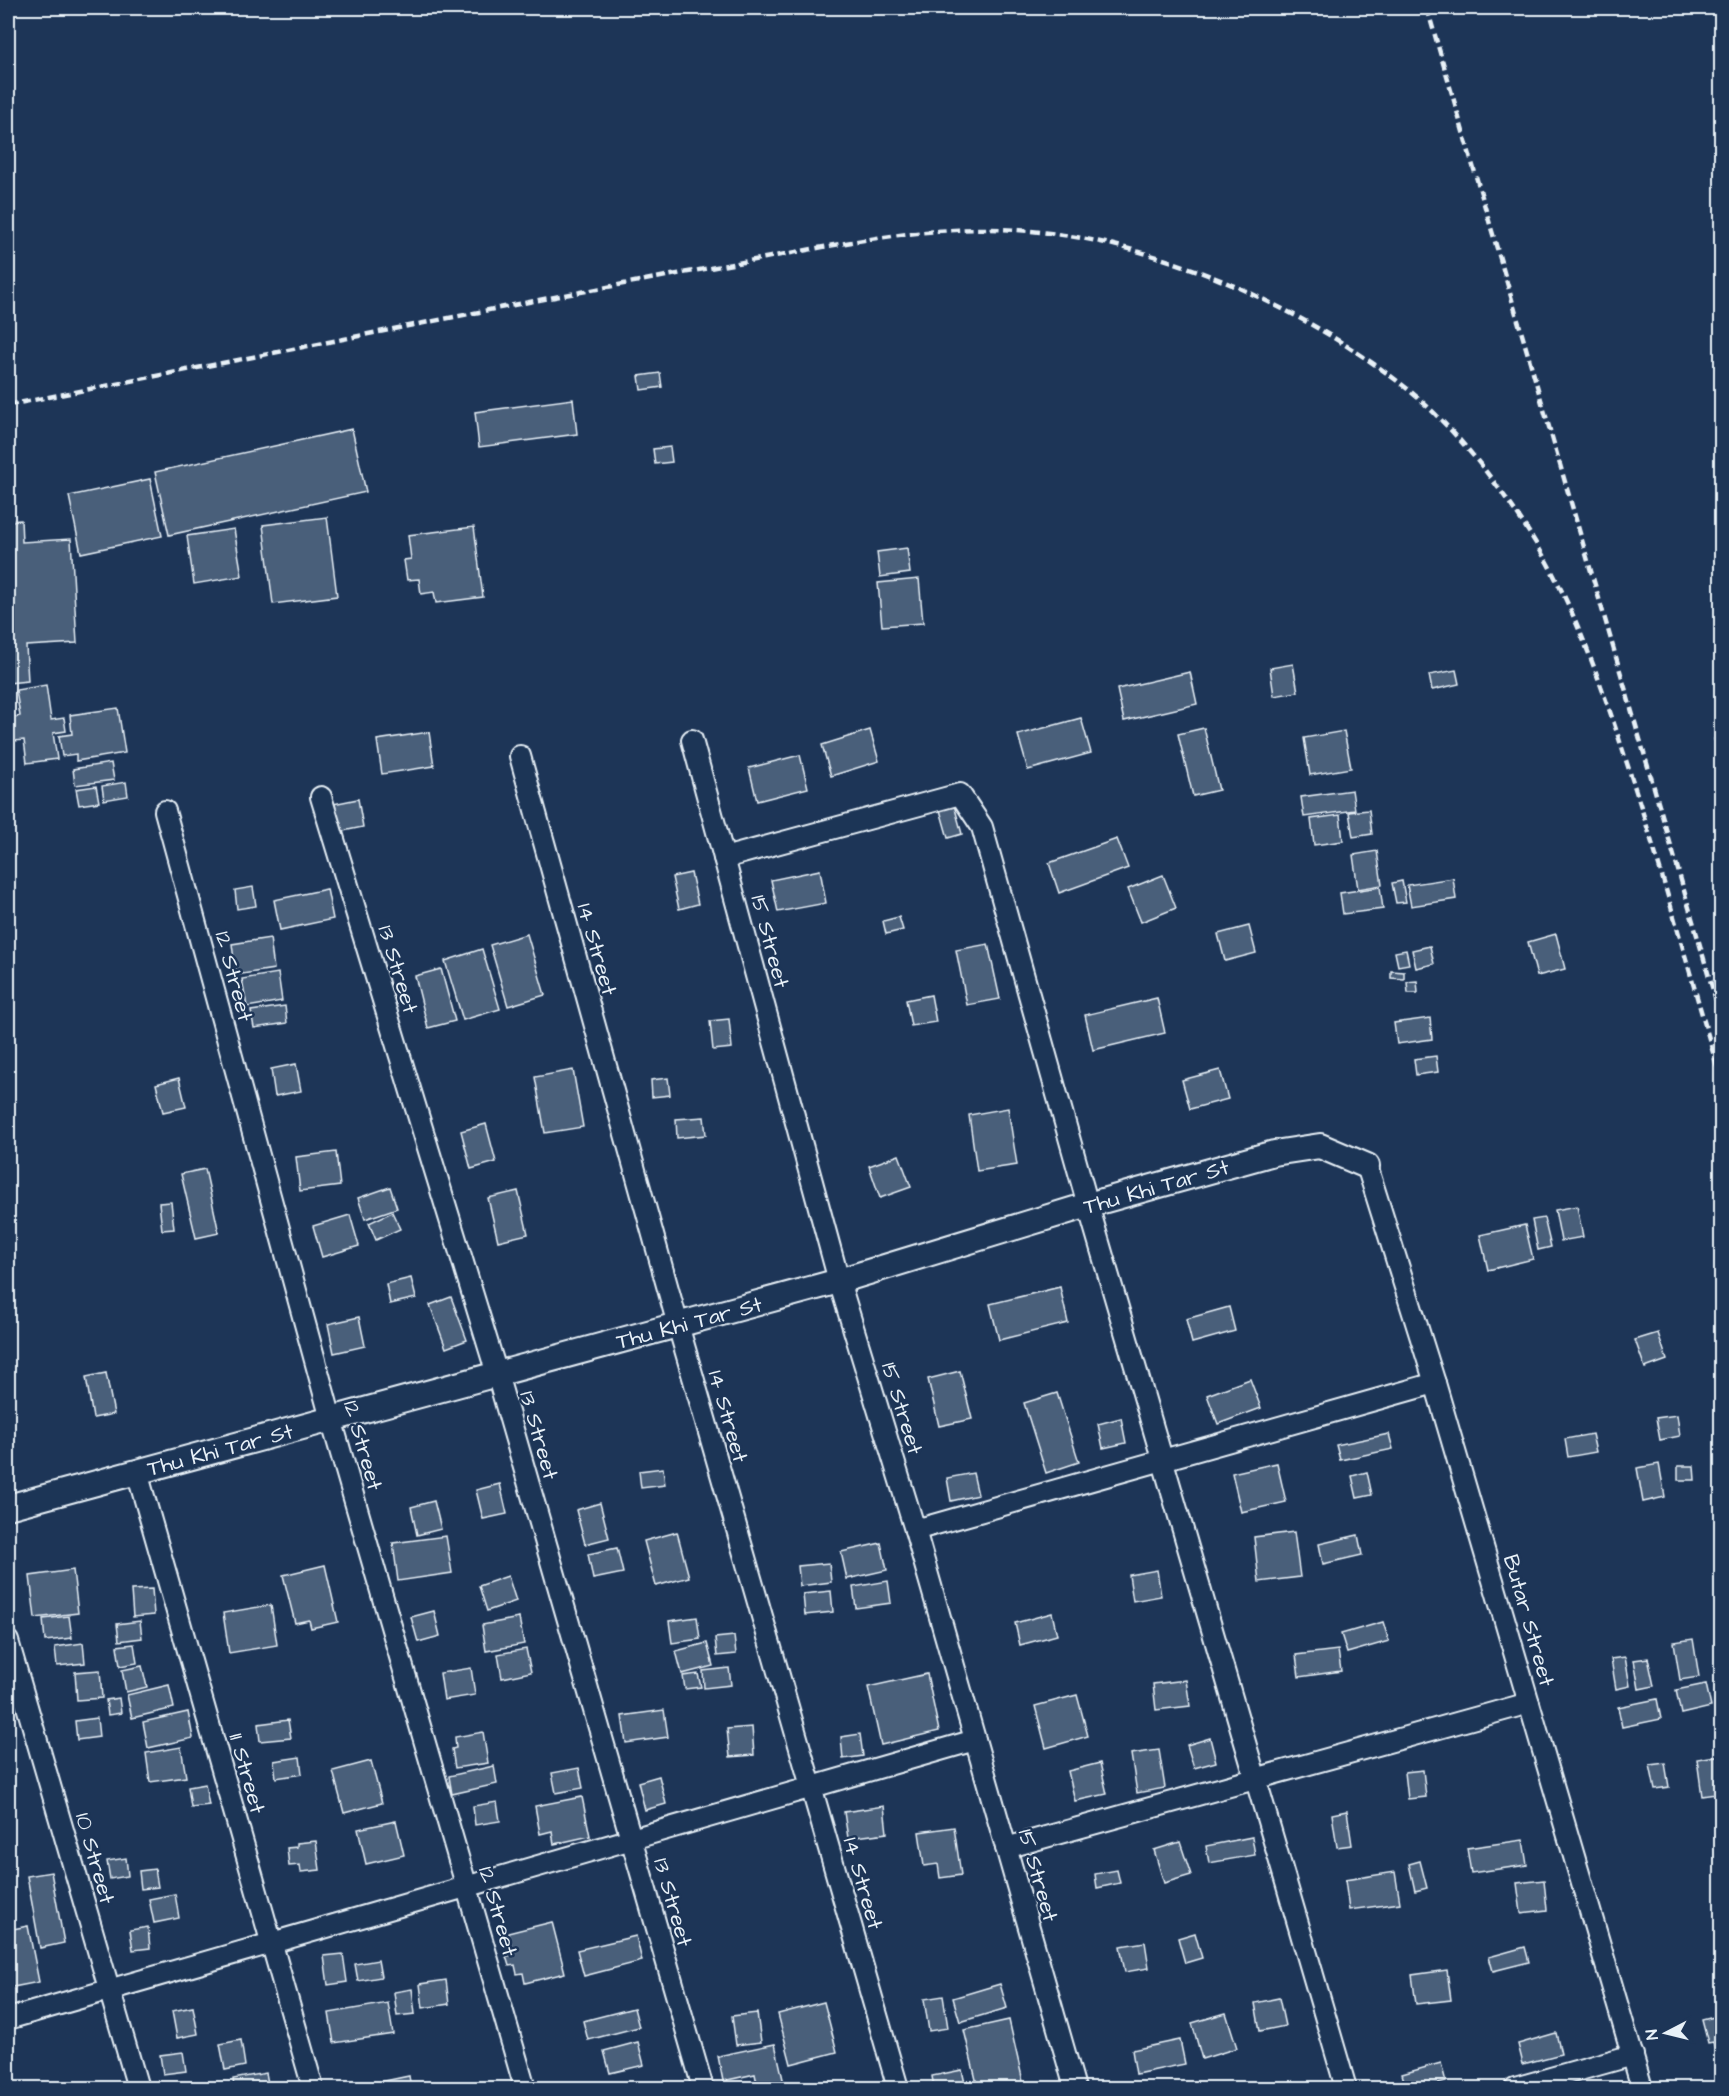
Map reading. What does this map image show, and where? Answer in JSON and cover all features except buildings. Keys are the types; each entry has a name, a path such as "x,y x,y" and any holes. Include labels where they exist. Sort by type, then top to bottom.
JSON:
{"street":[{"name":"15 Street","path":"693,740 839,1281 915,1530 1075,2088"},
{"name":"14 Street","path":"520,756 678,1325 898,2088"},
{"path":"724,858 960,794 982,827 1088,1205 1346,2088"},
{"name":"13 Street","path":"321,797 497,1374 703,2088"},
{"name":"12 Street","path":"165,812 332,1419 525,2088"},
{"name":"Thu Khi Tar St","path":"8,1507 839,1281 1088,1205 1274,1154 1320,1146 1367,1166"},
{"name":"Butar Street","path":"1367,1166 1435,1383 1642,2088"},
{"path":"915,1530 1435,1383"},
{"name":"11 Street","path":"137,1472 313,2088"},
{"name":"10 Street","path":"8,1641 138,2088"},
{"path":"1006,1848 1529,1703"},
{"path":"8,2019 975,1740"},
{"path":"1515,2088 1633,2055"}],"railway":[{"path":"1427,8 1722,1021"},
{"path":"8,405 563,295 903,234 987,229 1041,232 1096,241 1151,255 1205,274 1257,296 1308,323 1356,352 1400,383 1442,420 1482,466 1534,540 1574,617 1605,698 1656,857 1722,1083"}]}
